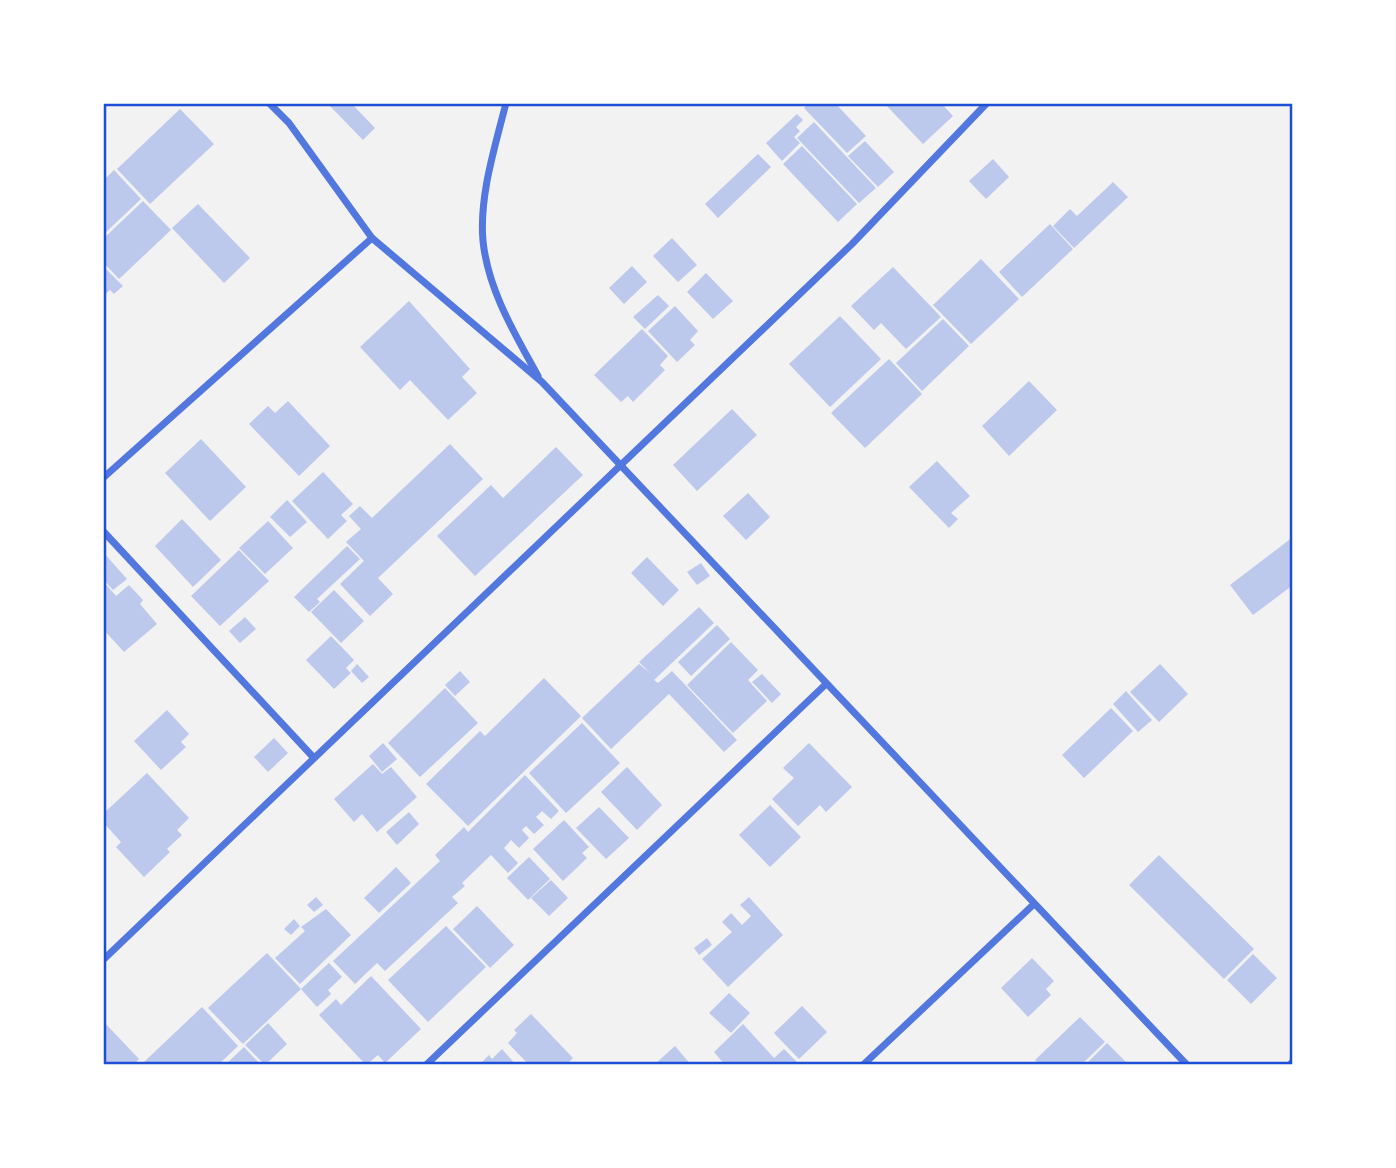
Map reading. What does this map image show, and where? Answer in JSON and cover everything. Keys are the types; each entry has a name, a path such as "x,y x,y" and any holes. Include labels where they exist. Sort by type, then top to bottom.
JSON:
{"street":[{"path":"269,103 289,123 372,238 541,382 1187,1065"},
{"path":"506,103 484,203 483,242 506,319 541,382"},
{"path":"103,960 852,244 987,103"},
{"path":"103,478 372,238"},
{"path":"103,531 314,758"},
{"path":"426,1065 825,684"},
{"path":"863,1065 1034,904"}],"building":[{"path":"327,103 351,103 375,128 363,140"},
{"path":"809,103 835,103 866,136 847,153 804,108"},
{"path":"884,103 941,103 953,116 923,144"},
{"path":"180,109 214,144 150,204 117,169"},
{"path":"797,114 803,120 796,127 800,131 794,137 800,143 782,161 766,143"},
{"path":"814,122 876,188 859,203 797,138"},
{"path":"865,141 894,172 878,187 848,156"},
{"path":"802,146 857,204 838,222 783,164"},
{"path":"758,154 771,167 718,218 705,204"},
{"path":"993,159 1009,177 986,199 969,181"},
{"path":"114,170 141,199 103,235 103,181"},
{"path":"1113,182 1128,197 1074,248 1053,226 1070,209 1077,216"},
{"path":"143,201 171,230 119,279 103,262 103,239"},
{"path":"198,204 250,258 224,283 172,228"},
{"path":"1050,224 1073,249 1022,297 999,272"},
{"path":"672,238 697,265 678,282 653,256"},
{"path":"981,259 1019,299 971,344 933,305"},
{"path":"103,266 123,286 114,294 110,290 103,296"},
{"path":"632,266 647,282 624,304 609,288"},
{"path":"893,267 941,317 906,349 881,323 874,330 851,306"},
{"path":"706,273 733,301 713,319 687,292"},
{"path":"658,295 669,306 645,329 633,317"},
{"path":"409,301 470,369 462,377 477,393 448,420 410,380 400,390 360,347"},
{"path":"675,306 698,331 690,340 695,345 677,362 648,331"},
{"path":"840,316 881,359 830,407 789,364"},
{"path":"943,319 969,346 922,391 896,363"},
{"path":"642,329 668,356 660,365 665,370 633,402 628,396 621,402 594,375"},
{"path":"889,359 922,394 865,448 831,413"},
{"path":"1029,381 1057,410 1009,456 982,426"},
{"path":"288,401 330,446 299,476 249,424 268,406 275,413"},
{"path":"732,409 757,435 697,491 673,465"},
{"path":"201,439 246,487 210,521 165,473"},
{"path":"450,444 483,479 378,578 393,594 370,616 340,584 364,561 346,542 361,529 349,516 360,506 372,518"},
{"path":"556,447 583,475 475,576 437,536 491,485 503,498"},
{"path":"937,461 970,496 951,513 958,519 949,528 909,487"},
{"path":"323,472 353,504 341,515 347,521 328,539 292,501"},
{"path":"748,493 770,517 746,540 723,516"},
{"path":"287,500 307,522 290,537 270,517"},
{"path":"182,519 221,560 193,587 155,546"},
{"path":"268,521 293,548 265,574 239,548"},
{"path":"1293,537 1293,585 1253,615 1230,585"},
{"path":"347,546 360,559 317,599 320,602 309,612 294,597"},
{"path":"239,550 269,581 220,626 191,596"},
{"path":"103,552 127,579 113,590 103,579"},
{"path":"647,557 679,590 663,606 631,573"},
{"path":"701,563 710,576 697,585 687,572"},
{"path":"103,581 116,596 129,585 143,600 140,604 157,624 124,652 103,629"},
{"path":"334,590 364,621 341,643 311,612"},
{"path":"699,607 714,623 654,680 658,683 672,671 737,740 724,752 669,694 611,749 582,718 639,664 651,674 639,662"},
{"path":"245,617 256,629 240,643 229,631"},
{"path":"717,625 730,639 691,676 678,662"},
{"path":"331,636 354,660 346,668 351,673 334,689 306,660"},
{"path":"731,642 758,670 748,680 767,701 733,733 687,685"},
{"path":"357,664 369,677 362,683 351,671"},
{"path":"1160,664 1188,694 1159,722 1130,692"},
{"path":"460,671 470,682 455,696 445,685"},
{"path":"762,674 781,694 772,703 752,682"},
{"path":"544,678 581,716 468,826 426,784 480,731 485,736"},
{"path":"445,688 478,723 420,777 388,743"},
{"path":"1126,691 1152,720 1138,732 1113,704"},
{"path":"1111,708 1133,731 1084,778 1062,755"},
{"path":"167,710 189,734 181,742 186,747 161,770 134,741"},
{"path":"582,723 620,763 566,813 529,773"},
{"path":"274,738 288,753 268,772 254,757"},
{"path":"383,743 397,759 382,772 369,756"},
{"path":"809,743 852,787 826,812 820,805 798,826 772,799 794,778 783,768"},
{"path":"373,764 382,774 391,767 417,797 377,832 362,814 354,822 334,799"},
{"path":"627,767 662,805 637,830 601,792"},
{"path":"147,773 189,818 177,830 182,835 167,849 170,852 144,877 116,847 121,842 103,822 103,814"},
{"path":"525,775 559,811 551,819 542,811 536,817 544,825 534,834 526,826 522,830 529,838 519,848 511,840 504,848 518,863 508,873 491,855 462,883 465,886 452,897 458,903 385,971 377,963 355,984 333,961 440,861 435,855 464,827 468,832"},
{"path":"770,805 801,837 770,867 739,835"},
{"path":"599,807 629,838 606,859 576,828"},
{"path":"409,812 419,824 397,845 386,832"},
{"path":"564,820 589,847 582,853 587,858 563,881 533,849"},
{"path":"1159,855 1254,949 1224,979 1129,885"},
{"path":"529,857 550,879 528,900 507,878"},
{"path":"396,867 411,883 379,913 364,898"},
{"path":"551,880 568,898 549,916 531,898"},
{"path":"316,897 323,905 314,912 307,905"},
{"path":"749,897 783,935 728,987 702,959 732,932 722,922 731,913 742,925 751,916 740,905"},
{"path":"477,906 514,945 490,968 453,929"},
{"path":"326,909 351,935 300,984 275,958 305,931 301,927"},
{"path":"294,919 300,926 291,935 284,929"},
{"path":"446,926 486,967 428,1022 388,980"},
{"path":"707,938 712,945 699,955 694,948"},
{"path":"267,953 301,989 243,1044 208,1008"},
{"path":"1253,954 1277,978 1251,1004 1227,980"},
{"path":"1032,958 1054,981 1046,989 1051,995 1028,1017 1001,988"},
{"path":"329,963 342,977 328,990 331,994 317,1007 301,989"},
{"path":"371,976 421,1029 385,1063 378,1055 366,1065 319,1015 336,999 341,1005"},
{"path":"729,993 750,1013 731,1033 709,1013"},
{"path":"802,1006 827,1032 799,1059 774,1033"},
{"path":"202,1007 238,1046 218,1065 146,1065 144,1062"},
{"path":"531,1014 573,1058 566,1065 529,1065 508,1043 517,1033 514,1030"},
{"path":"1080,1017 1105,1042 1081,1065 1040,1065 1035,1060"},
{"path":"103,1021 139,1059 133,1065 103,1065"},
{"path":"268,1023 287,1044 265,1065 245,1045"},
{"path":"743,1024 774,1058 784,1049 800,1065 725,1065 714,1052"},
{"path":"1107,1043 1127,1063 1085,1065"},
{"path":"675,1046 691,1065 654,1065"},
{"path":"244,1047 261,1065 225,1065"},
{"path":"502,1049 516,1065 479,1065 489,1055 492,1059"}]}
